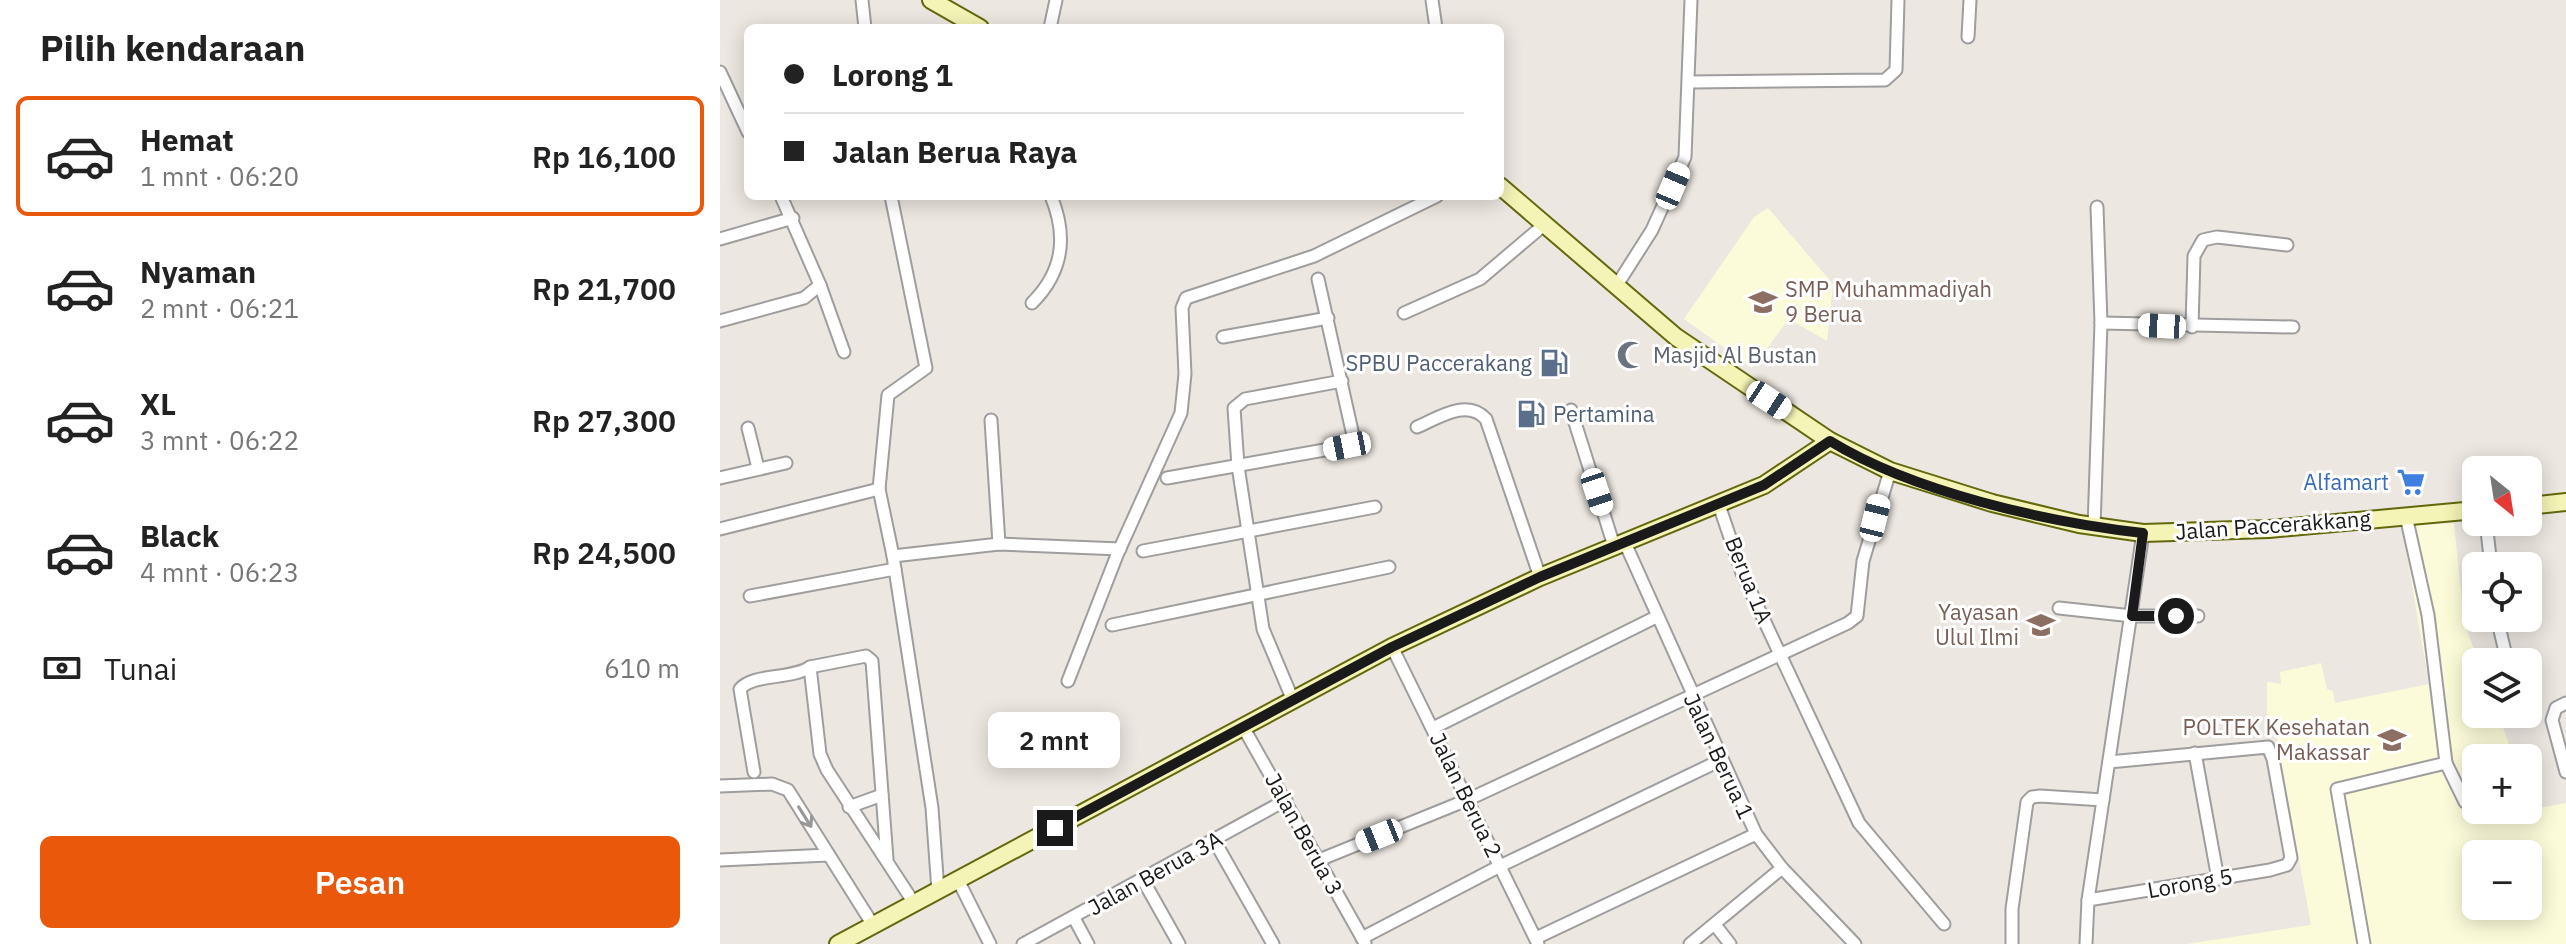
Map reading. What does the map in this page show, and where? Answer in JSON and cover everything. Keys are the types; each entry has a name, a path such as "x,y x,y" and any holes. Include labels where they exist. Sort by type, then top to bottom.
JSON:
{"main road":[{"path":"931,0 973,24"},
{"name":"Jalan Paccerakkang","path":"1504,189 1676,337 1830,441 1860,459 1890,471 1992,503 2094,527 2143,533 2269,529 2462,511"},
{"path":"838,944 1392,647 1540,577 1719,505 1781,476 1830,441"},
{"path":"2542,505 2566,502"}],"street":[{"path":"862,0 865,24"},
{"path":"1051,24 1056,0"},
{"path":"1432,0 1435,24"},
{"path":"1617,285 1652,230 1685,157 1691,0"},
{"path":"1690,82 1885,80 1896,70 1898,0"},
{"path":"1968,37 1970,0"},
{"path":"720,72 744,123"},
{"path":"783,200 820,285 844,352"},
{"path":"892,200 926,368 888,395 879,489 893,556 932,808 938,891"},
{"path":"1032,303 1056,274 1060,235 1052,200"},
{"path":"1068,681 1120,549 1181,413 1185,374 1182,308 1186,298 1314,256 1429,200"},
{"path":"2094,527 2101,323 2097,207"},
{"path":"720,239 793,218"},
{"path":"1404,313 1480,279 1545,224"},
{"path":"2192,327 2194,256 2203,240 2217,237 2287,245"},
{"path":"1167,478 1351,443 1355,436 1318,279"},
{"path":"720,321 804,298 820,285"},
{"path":"1223,337 1328,318"},
{"path":"2101,323 2293,327"},
{"path":"1292,698 1263,629 1238,466 1234,413 1237,404 1245,399 1342,381"},
{"path":"1417,427 1462,409 1477,411 1486,419 1540,577"},
{"name":"Jalan Berua 1","path":"1571,410 1619,544 1756,834 1782,868 1855,944"},
{"path":"991,420 999,544"},
{"path":"748,428 758,468"},
{"path":"720,478 786,463"},
{"path":"1319,860 1467,800 1690,694 1780,655 1857,616 1863,561 1890,471"},
{"path":"720,529 879,489"},
{"name":"Berua 1A","path":"1719,505 1742,573 1859,823 1944,924"},
{"path":"1143,551 1375,507"},
{"path":"2406,516 2428,615 2446,763 2462,796"},
{"path":"2086,944 2088,900 2143,533"},
{"path":"893,556 999,544 1120,549"},
{"path":"1112,625 1389,567"},
{"path":"750,596 895,569"},
{"path":"2059,608 2132,616 2198,616"},
{"path":"1433,728 1656,617"},
{"name":"Jalan Berua 2","path":"1392,647 1537,941"},
{"path":"754,772 740,689 747,683 796,676 810,667 866,656 872,661 887,859"},
{"path":"810,667 820,754 849,807 914,903"},
{"path":"2566,703 2556,708 2552,720 2566,772"},
{"name":"Jalan Berua 3","path":"1242,725 1364,941"},
{"name":"Lorong 5","path":"2088,900 2218,879 2290,863 2273,759 2268,747 2195,753"},
{"path":"2109,762 2195,753 2218,879"},
{"path":"1364,941 1500,866 1721,760"},
{"path":"2364,944 2337,789 2446,763"},
{"path":"720,786 772,784 788,790 873,925"},
{"path":"849,807 882,795"},
{"path":"2012,944 2012,909 2027,802 2032,797 2040,796 2103,800"},
{"name":"Jalan Berua 3A","path":"1023,944 1286,800"},
{"path":"1537,941 1756,834"},
{"path":"1214,840 1273,944"},
{"path":"720,860 829,855"},
{"path":"1690,944 1716,926 1782,868"},
{"path":"958,880 990,944"},
{"path":"1143,880 1179,944"},
{"path":"1074,918 1088,944"},
{"path":"1716,926 1730,944"}],"shaded area":[{"name":"SMP Muhammadiyah 9 Berua","path":"1768,208 1833,284 1827,341 1789,319 1752,368 1684,319 1754,217"},
{"name":"POLTEK Kesehatan Makassar","path":"2454,523 2462,632 2467,632 2474,648 2462,648 2462,728 2503,728 2509,744 2462,744 2462,824 2542,824 2542,807 2566,803 2566,944 2187,944 2311,925 2275,727 2267,728 2267,682 2281,684 2280,672 2321,663 2327,689 2333,691 2335,703 2429,684 2402,526"}],"place":[{"name":"SMP Muhammadiyah 9 Berua","path":"1763,302"},
{"name":"Masjid Al Bustan","path":"1631,355"},
{"name":"SPBU Paccerakang","path":"1554,363"},
{"name":"Pertamina","path":"1531,414"},
{"name":"Alfamart","path":"2411,482"},
{"name":"Yayasan Ulul Ilmi","path":"2041,625"},
{"name":"POLTEK Kesehatan Makassar","path":"2392,740"}],"route":[{"path":"1055,828 1392,647 1540,577 1764,485 1830,441 1860,459 1890,471 1992,503 2094,527 2143,533 2132,616 2176,616"}]}
